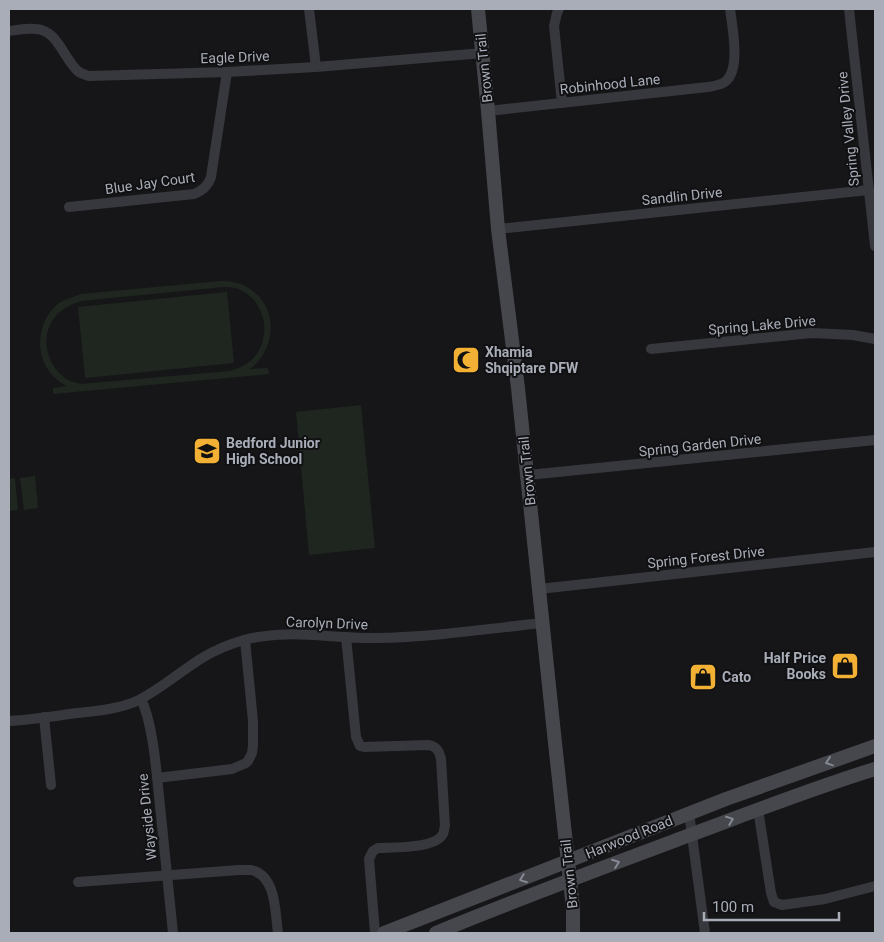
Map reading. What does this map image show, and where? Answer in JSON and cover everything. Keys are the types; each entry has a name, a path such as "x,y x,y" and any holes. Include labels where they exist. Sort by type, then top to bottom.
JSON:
{"main road":[{"name":"Brown Trail","path":"478,9 498,229 528,475 573,909 573,933"},
{"name":"Harwood Road","path":"384,933 689,813 875,746"},
{"name":"Harwood Road","path":"436,933 512,902 758,809 875,769"}],"street":[{"path":"309,9 316,68"},
{"path":"559,9 554,26 562,104"},
{"name":"Robinhood Lane","path":"488,111 708,87 726,82 731,75 734,64 730,9"},
{"name":"Spring Valley Drive","path":"849,9 875,246"},
{"name":"Eagle Drive","path":"9,31 42,30 49,34 80,74 89,76 316,68 483,53"},
{"name":"Blue Jay Court","path":"69,207 194,194 202,191 209,183 211,177 227,72"},
{"name":"Sandlin Drive","path":"498,229 869,190"},
{"name":"Spring Lake Drive","path":"651,349 812,333 845,334 875,339"},
{"name":"Spring Garden Drive","path":"528,475 875,440"},
{"name":"Spring Forest Drive","path":"539,589 875,552"},
{"name":"Carolyn Drive","path":"9,721 112,709 131,703 167,684 201,659 217,650 245,640 272,635 297,633 365,638 398,638 542,623"},
{"path":"346,637 356,737 360,746 429,744 434,746 439,752 441,759 445,826 443,835 425,846 378,848 370,854 369,866 375,933"},
{"path":"157,778 232,769 248,761 253,746 253,721 245,640"},
{"name":"Wayside Drive","path":"140,699 145,707 151,733 173,933"},
{"path":"44,717 51,784"},
{"path":"758,809 774,902 782,905 825,899 875,886"},
{"path":"689,813 704,933"},
{"path":"78,882 251,870 259,874 270,885 278,933"}],"shaded area":[{"path":"220,281 243,285 259,297 266,306 270,317 271,329 265,351 259,361 250,369 268,368 269,374 53,394 53,388 67,386 53,376 43,360 40,342 43,324 52,309 59,303 81,294","holes":["225,287 245,292 258,307 264,326 264,336 256,355 247,363 230,371 81,384 70,381 62,376 51,361 46,343 50,325 60,312 73,304 81,301"]},
{"path":"227,292 234,363 85,378 78,307"},
{"path":"361,405 375,548 309,555 296,412"},
{"path":"35,476 38,508 24,510 20,478"},
{"path":"15,478 18,510 9,511 9,479"}],"place":[{"name":"Xhamia Shqiptare DFW","path":"466,360"},
{"name":"Bedford Junior High School","path":"207,451"},
{"name":"Half Price Books","path":"845,666"},
{"name":"Cato","path":"703,677"}]}
